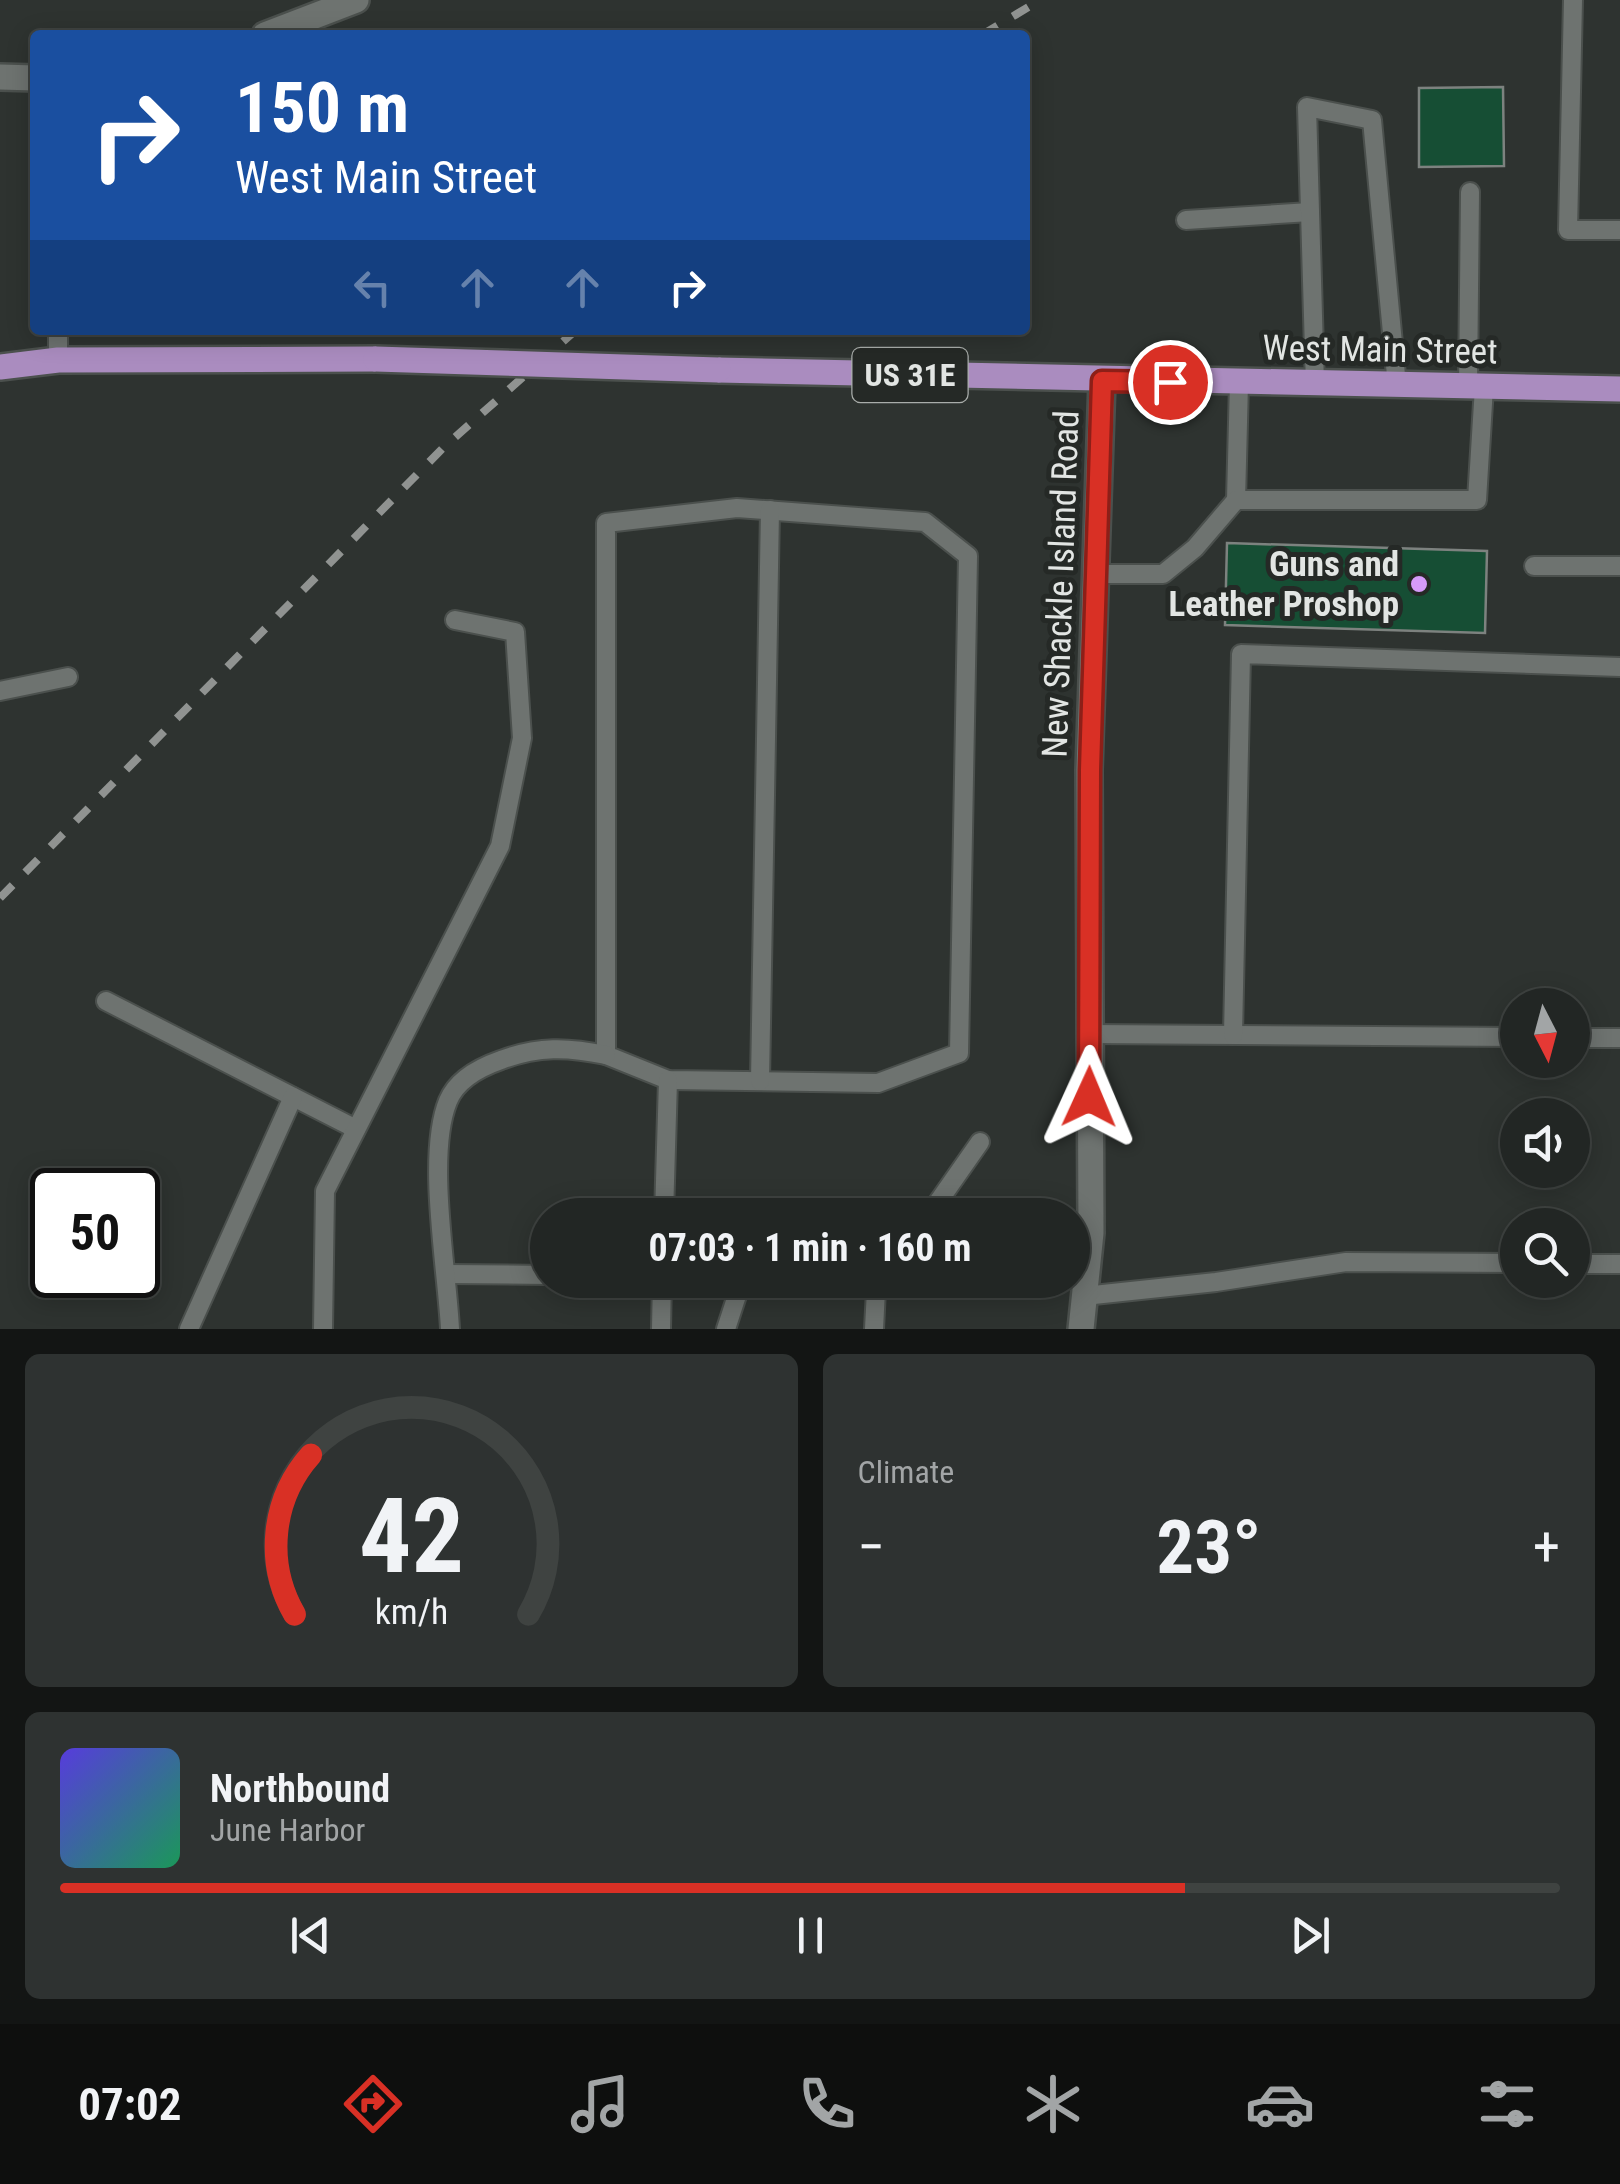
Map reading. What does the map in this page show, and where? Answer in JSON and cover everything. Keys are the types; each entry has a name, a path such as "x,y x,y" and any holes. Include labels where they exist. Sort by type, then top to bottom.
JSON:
{"main road":[{"path":"278,30 356,0"},
{"path":"0,77 30,78"},
{"name":"West Main Street","path":"0,368 58,360 376,360 1102,381 1620,389"},
{"name":"New Shackle Island Road","path":"1090,1198 1090,770 1102,381"},
{"name":"New Shackle Island Road","path":"1081,1329 1084,1298"}],"lane":[{"path":"1573,0 1568,230 1620,230"},
{"path":"1315,384 1307,107 1372,120 1398,386"},
{"path":"1236,500 1476,500 1470,192"},
{"path":"1186,220 1310,212"},
{"path":"58,335 58,360"},
{"path":"1096,574 1163,574 1195,548 1236,500 1239,383"},
{"path":"450,1329 437,1148 449,1098 475,1070 523,1052 565,1046 606,1054 668,1080 878,1083 959,1053 968,556 925,522 738,508 606,523 606,1054"},
{"path":"760,1082 770,510"},
{"path":"1534,566 1620,566"},
{"path":"323,1329 325,1191 500,846 522,738 515,632 455,620"},
{"path":"1233,1035 1240,654 1620,666"},
{"path":"0,690 68,677"},
{"path":"106,1001 356,1129"},
{"path":"1090,1034 1500,1037"},
{"path":"1590,1038 1620,1038"},
{"path":"665,1198 668,1080"},
{"path":"189,1329 293,1097"},
{"path":"941,1198 980,1142"},
{"path":"1090,1295 1216,1282 1346,1262 1500,1263"},
{"path":"1590,1264 1620,1264"},
{"path":"448,1274 530,1275"},
{"path":"661,1329 662,1298"},
{"path":"726,1329 736,1298"},
{"path":"874,1329 878,1298"}],"building":[{"path":"1503,87 1504,166 1419,167 1419,88"},
{"path":"1227,543 1487,551 1485,633 1225,625"}],"railway":[{"path":"990,30 1040,0"},
{"path":"0,898 444,447 570,335"}],"place":[{"name":"Guns and Leather Proshop","path":"1419,584"}],"route":[{"path":"1089,1097 1090,770 1102,381 1170,382"}]}
